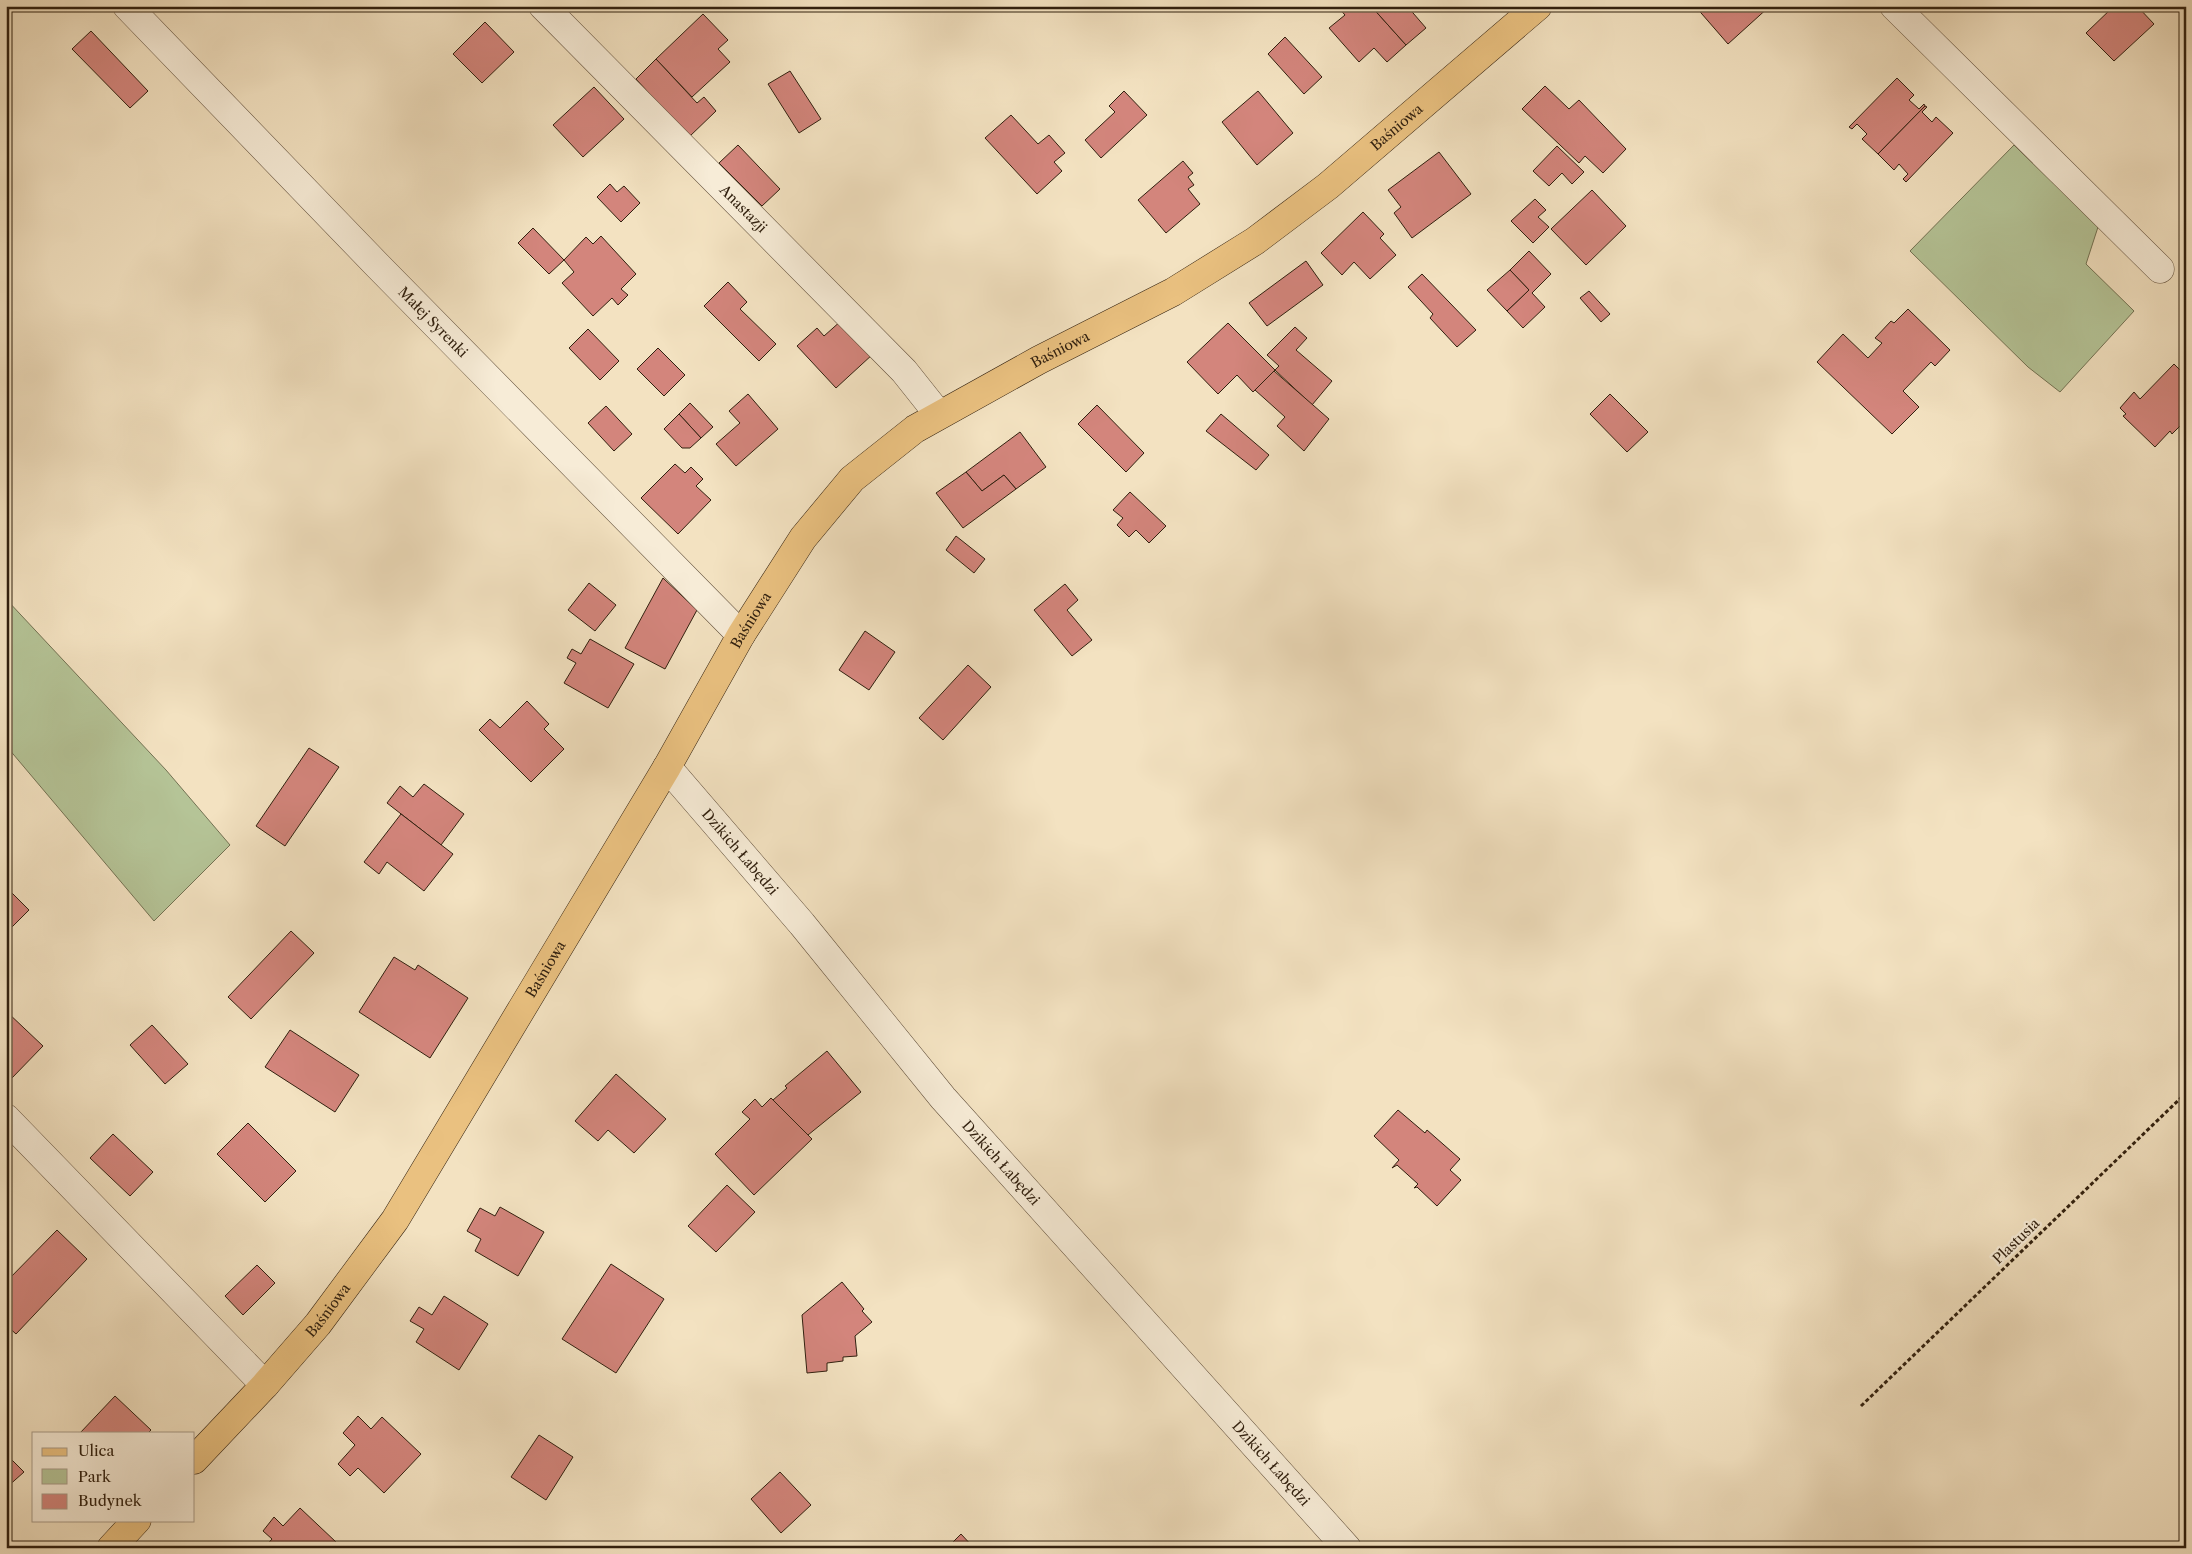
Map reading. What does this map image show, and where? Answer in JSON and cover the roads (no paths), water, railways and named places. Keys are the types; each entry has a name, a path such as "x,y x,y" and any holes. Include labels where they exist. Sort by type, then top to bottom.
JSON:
{"main road":[{"name":"Baśniowa","path":"195,1459 265,1385 318,1324 395,1220 667,767 741,635 803,538 852,479 916,429 939,415 1039,360 1173,292 1256,241 1328,186 1538,6"},
{"path":"111,1548 135,1522"}],"street":[{"name":"Małej Syrenki","path":"126,6 378,266 741,635"},
{"name":"Anastazji","path":"543,6 897,364 939,415"},
{"path":"1894,6 2160,269"},
{"name":"Dzikich Łabędzi","path":"667,767 802,924 943,1098 1347,1548"},
{"path":"6,1118 265,1385"}]}
